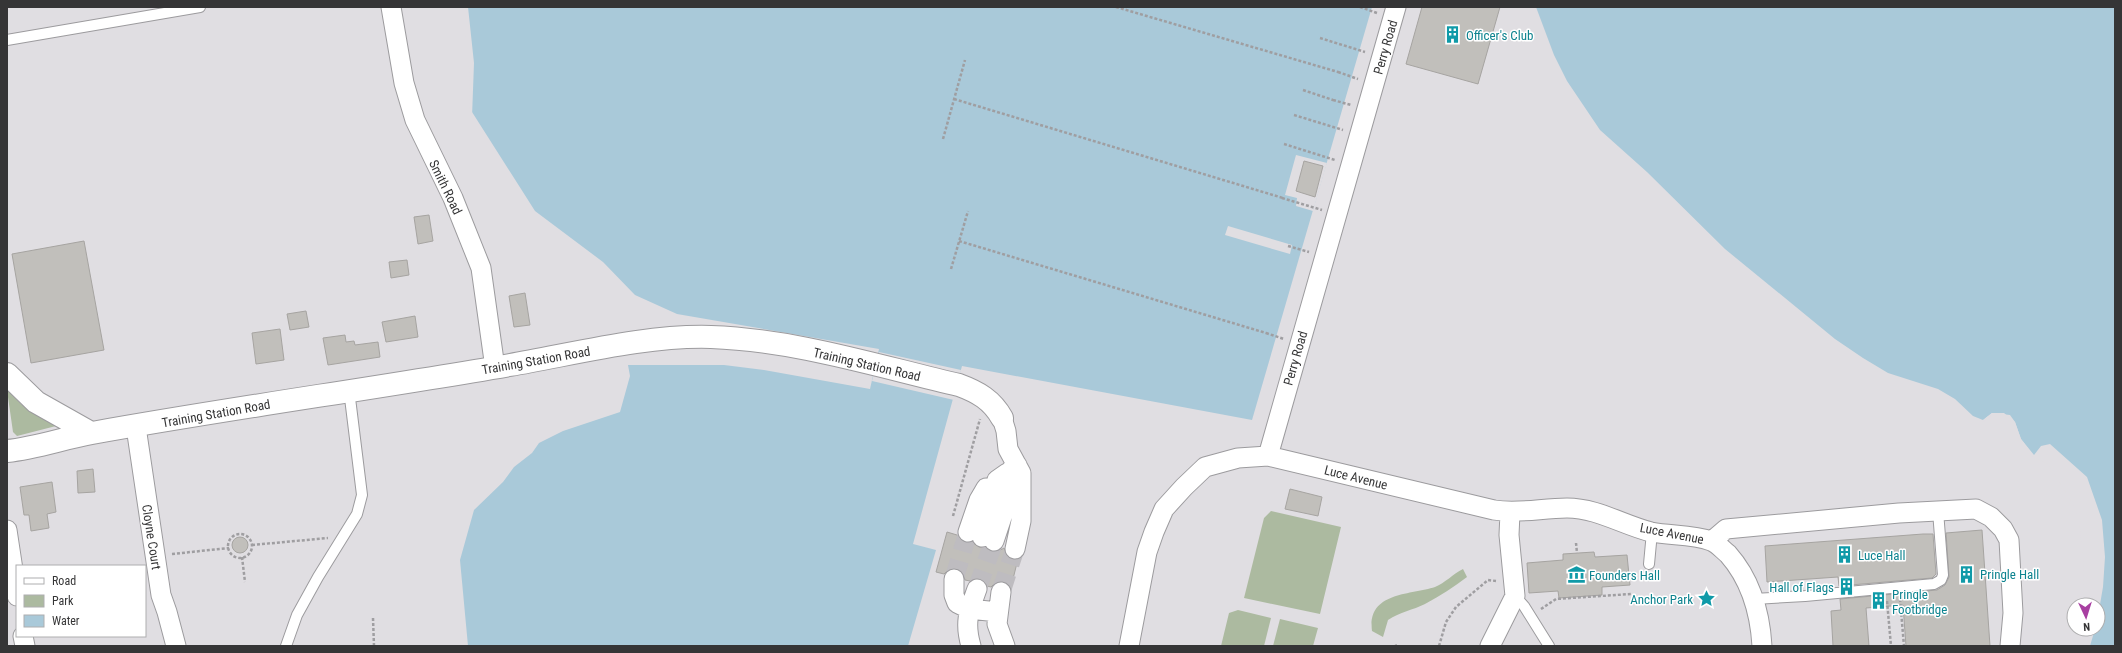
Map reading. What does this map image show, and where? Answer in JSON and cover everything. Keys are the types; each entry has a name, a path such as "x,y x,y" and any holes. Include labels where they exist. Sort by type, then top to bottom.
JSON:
{"street":[{"name":"Smith Road","path":"391,7 404,83 415,120 453,198 481,268 495,368"},
{"name":"Perry Road","path":"1268,456 1396,7"},
{"name":"Training Station Road","path":"7,451 23,450 91,433 136,427 348,390 495,368 635,343 681,337 711,337 772,342 823,352 959,386 973,390 989,400 1002,418 1006,431 1008,472 1021,473 1022,500 1021,522 1017,542 986,535"},
{"path":"7,374 36,402 91,433"},
{"name":"Cloyne Court","path":"136,427 161,595 176,646"},
{"name":"Luce Avenue","path":"1268,456 1472,505 1510,512 1579,509 1602,514 1652,532 1684,535 1712,541 1726,529 1976,509 1992,518 2003,529 2009,540 2013,613 2010,646"},
{"path":"1129,646 1148,552 1154,532 1164,509 1184,486 1205,467 1238,458 1268,456"},
{"path":"986,535 1008,472"},
{"path":"986,535 979,500 990,483 1008,472"},
{"path":"1490,646 1508,591 1510,512"},
{"path":"7,530 16,589"},
{"path":"1712,541 1738,565 1748,582 1754,599 1761,629 1762,646"},
{"path":"971,646 967,630 969,608 966,584 954,595 957,603 969,608 998,612"},
{"path":"1001,592 997,624 1005,646"}],"lane":[{"path":"7,40 200,7"},
{"path":"286,646 298,615 318,578 357,514 362,495 348,390"},
{"path":"1754,599 1805,596 1934,584 1942,578 1943,569 1938,511"},
{"path":"1649,564 1652,532"},
{"path":"1508,591 1524,606 1549,646"}],"path":[{"path":"1116,7 1338,72"},
{"path":"1360,7 1371,11"},
{"path":"1320,38 1360,50"},
{"path":"943,139 965,60"},
{"path":"1332,70 1352,77"},
{"path":"1303,90 1344,103"},
{"path":"1329,98 1333,100"},
{"path":"954,99 1316,208"},
{"path":"1294,115 1337,128"},
{"path":"1284,144 1328,158"},
{"path":"1276,196 1283,198"},
{"path":"951,269 968,211"},
{"path":"959,242 1266,333"},
{"path":"1288,246 1301,250"},
{"path":"1256,330 1276,336"},
{"path":"953,517 978,426"},
{"path":"239,534 250,538 252,545 250,552 242,558 232,555 229,548 230,540 239,534"},
{"path":"252,545 344,536"},
{"path":"1576,543 1577,553"},
{"path":"155,556 229,548"},
{"path":"242,558 245,582"},
{"path":"1439,646 1446,622 1456,606 1488,580 1497,581 1508,591"},
{"path":"1900,587 1904,646"},
{"path":"1887,588 1891,646"},
{"path":"1540,610 1556,599 1631,594"},
{"path":"373,618 374,646"}],"green space":[{"path":"7,390 21,404 56,426 17,436 13,432"},
{"path":"1271,511 1341,527 1320,614 1244,598 1264,518"},
{"path":"1463,569 1467,577 1452,588 1425,604 1388,620 1383,637 1372,631 1372,618 1376,609 1383,602 1392,597 1435,587"},
{"path":"1238,610 1271,618 1264,646 1221,646 1229,613"},
{"path":"1280,619 1318,628 1313,646 1273,646"}],"water":[{"path":"464,7 1372,7 1252,420 962,366 913,544 936,550 908,646 468,646 460,560 474,510 503,482 514,467 532,453 539,443 563,431 620,412 630,376 628,365 724,365 764,370 870,389 879,349 677,314 635,295 603,262 535,211 472,112 471,67"},
{"path":"1536,7 2115,7 2115,646 2070,646 2073,637 2106,637 2106,597 2093,597 2086,587 2081,519 2075,503 2050,463 2034,456 2021,439 2015,422 2004,413 1992,413 1983,420 1973,416 1955,399 1938,389 1888,373 1835,339 1725,249 1647,172 1600,130 1567,81 1554,55"}],"pier":[{"path":"462,7 468,7 474,63 472,117 470,113 469,67"},
{"path":"1296,155 1327,163 1313,211 1296,206 1297,198 1285,195"},
{"path":"1228,226 1292,245 1290,254 1225,235"},
{"path":"879,352 961,370 954,400 872,381"},
{"path":"1992,413 2010,415 2015,422 2021,439 2034,455 2041,446 2050,444 2087,477 2102,520 2105,557 2101,597 2081,597 2084,587 2079,520 2073,504 2048,464 2033,457 2019,441 2013,423 2003,415 1992,415 1983,422 1983,420"},
{"path":"2070,637 2093,637 2090,646 2068,646"}],"building":[{"name":"Officer's Club","path":"1422,7 1500,7 1478,84 1406,64"},
{"path":"1304,161 1323,166 1315,197 1296,191"},
{"path":"429,215 433,241 418,244 414,217"},
{"path":"84,241 104,350 31,363 12,254"},
{"path":"407,260 409,275 391,278 389,262"},
{"path":"525,293 530,325 514,327 509,296"},
{"path":"306,311 309,327 290,330 287,314"},
{"path":"415,316 418,337 386,342 382,322"},
{"path":"280,329 284,360 256,364 252,333"},
{"path":"345,335 346,342 354,341 355,345 378,342 380,357 328,365 323,338"},
{"path":"93,469 95,492 78,493 77,471"},
{"path":"52,482 56,512 47,514 49,528 31,531 29,515 24,515 20,487"},
{"path":"1290,489 1322,497 1318,516 1285,509"},
{"name":"Pringle Hall","path":"1982,530 1990,646 1906,646 1903,605 1866,608 1869,646 1833,646 1831,611 1841,610 1840,599 1937,590 1945,585 1949,577 1946,533"},
{"path":"947,532 957,535 964,542 972,542 979,547 985,547 991,552 997,552 1004,548 1008,557 1018,559 1011,587 1003,581 996,582 991,587 987,586 980,579 975,578 970,581 965,580 963,573 954,568 948,570 944,574 936,572"},
{"name":"Luce Hall","path":"1933,534 1936,574 1932,578 1839,586 1838,577 1767,582 1765,546"},
{"path":"240,537 247,542 248,545 243,552 240,553 233,548 232,545 237,538"},
{"name":"Founders Hall","path":"1594,552 1595,557 1627,555 1630,585 1602,587 1602,595 1559,598 1558,591 1529,593 1527,563 1563,560 1563,554"}],"tunnel":[{"path":"954,579 968,532"},
{"path":"977,589 994,541"},
{"path":"1001,592 1015,549"}],"place":[{"name":"Officer's Club","path":"1453,35"},
{"name":"Luce Hall","path":"1845,555"},
{"name":"Pringle Hall","path":"1967,574"},
{"name":"Founders Hall","path":"1576,575"},
{"name":"Hall of Flags","path":"1847,587"},
{"name":"Anchor Park","path":"1706,599"},
{"name":"Pringle Footbridge","path":"1879,601"}]}
